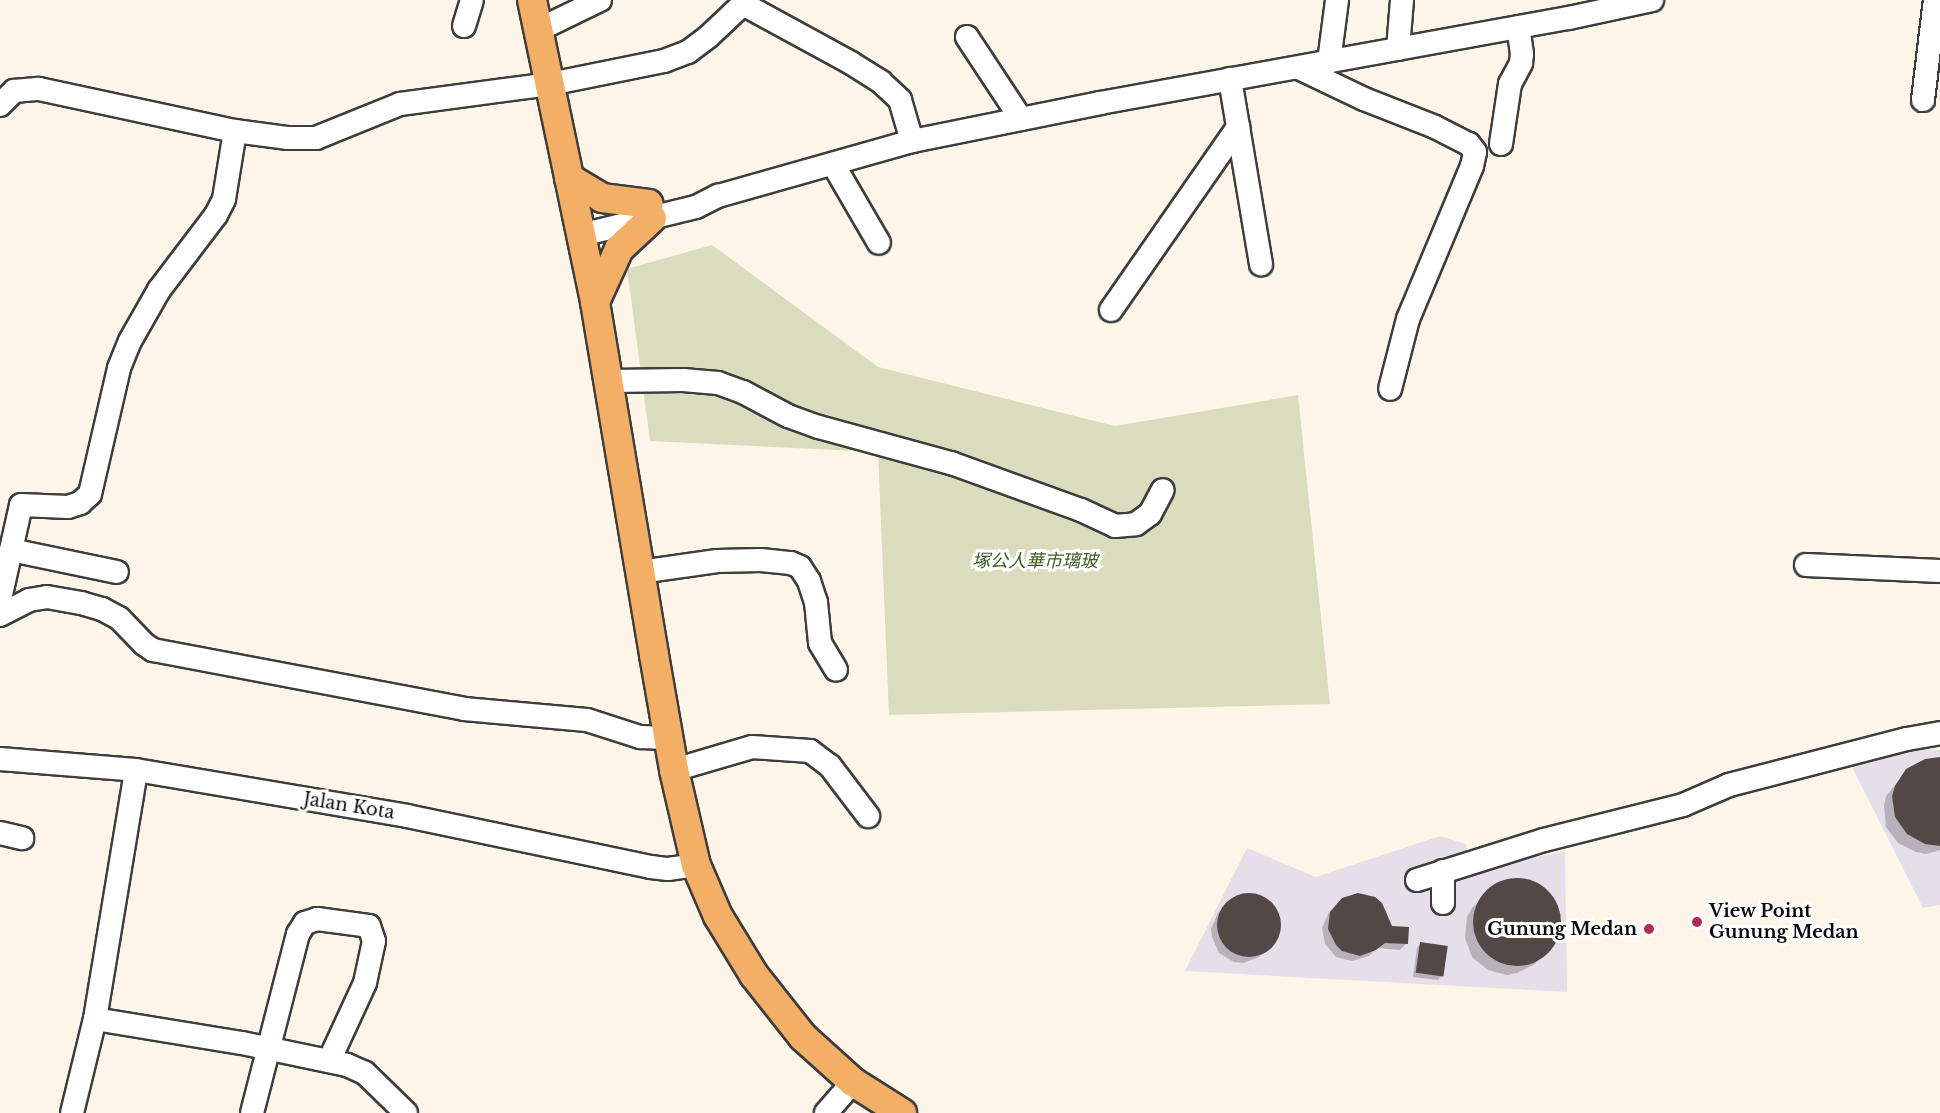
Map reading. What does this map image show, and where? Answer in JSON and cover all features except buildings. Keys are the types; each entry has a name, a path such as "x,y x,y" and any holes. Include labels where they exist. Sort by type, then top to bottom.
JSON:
{"main road":[{"path":"532,0 610,381 621,470 675,770 696,865 718,916 754,975 803,1037 853,1082 902,1113"},
{"path":"569,178 602,198 650,211 619,249 595,302"}],"street":[{"path":"464,26 472,0"},
{"path":"538,30 600,0"},
{"path":"1398,50 1402,0"},
{"path":"580,228 650,211 693,195 711,198 912,141 1230,79 1518,27 1570,9 1652,0"},
{"path":"1923,100 1935,0"},
{"path":"1329,62 1333,1"},
{"path":"0,105 14,91 39,89 234,131 287,138 316,138 400,104 550,84 664,62 688,52 708,37 743,2 881,82 900,100 912,141"},
{"path":"1501,144 1510,84 1521,63 1518,27"},
{"path":"967,37 1021,119"},
{"path":"1299,68 1364,99 1435,127 1469,144 1475,152 1472,166 1408,319 1390,389"},
{"path":"1230,79 1261,264"},
{"path":"1111,310 1238,127"},
{"path":"0,599 11,550 10,505 68,507 80,503 90,494 119,368 130,341 159,290 216,215 224,199 234,131"},
{"path":"833,165 879,243"},
{"path":"610,381 683,380 718,383 743,392 788,416 819,427 951,463 1080,510 1116,526 1136,524 1150,514 1163,490"},
{"path":"11,550 117,572"},
{"path":"640,572 717,561 791,562 800,567 809,580 816,602 820,643 836,670"},
{"path":"1806,565 1940,572"},
{"path":"0,615 29,600 47,597 81,603 102,609 119,618 144,645 153,650 453,707 587,720 640,737 669,738"},
{"path":"1417,880 1485,857 1683,805 1729,785 1907,739 1940,734"},
{"path":"675,770 753,747 810,751 830,766 868,816"},
{"name":"Jalan Kota","path":"0,759 136,771 407,816 651,867 696,865"},
{"path":"72,1113 95,1019 136,771"},
{"path":"0,833 22,838"},
{"path":"1443,871 1443,903"},
{"path":"252,1113 298,934 305,923 317,919 369,927 374,941 365,983 329,1061"},
{"path":"95,1019 242,1043 269,1051 329,1061 365,1073 406,1113"},
{"path":"826,1113 853,1082"}],"shaded area":[{"path":"1907,749 1940,750 1940,905 1923,908 1851,765"},
{"path":"1440,836 1466,844 1472,871 1565,851 1567,992 1185,971 1247,848 1316,877"}],"green space":[{"name":"塚公人華市璃玻","path":"712,245 878,367 1115,426 1298,395 1330,704 889,715 878,452 650,441 627,269"}],"place":[{"name":"View Point Gunung Medan","path":"1697,922"},
{"name":"Gunung Medan","path":"1649,929"}]}
